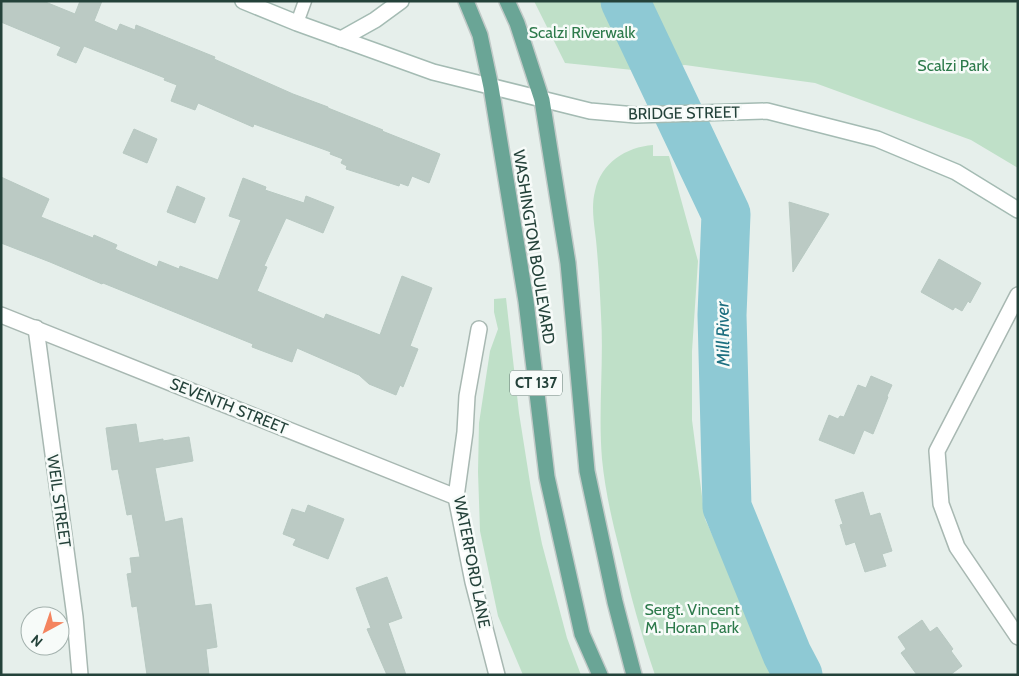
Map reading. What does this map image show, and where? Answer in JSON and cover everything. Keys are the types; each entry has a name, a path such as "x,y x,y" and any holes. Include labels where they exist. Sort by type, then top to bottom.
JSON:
{"main road":[{"name":"WASHINGTON BOULEVARD","path":"466,1 480,35 491,87 526,300 547,477 582,634 600,675"},
{"name":"WASHINGTON BOULEVARD","path":"508,1 542,100 568,263 587,471 615,602 634,675"}],"street":[{"name":"BRIDGE STREET","path":"243,1 297,23 433,72 590,111 636,115 767,111 877,139 956,172 1018,210"},
{"path":"341,39 375,20 401,1"},
{"path":"1018,295 937,451 941,504 957,547 1018,637"},
{"name":"SEVENTH STREET","path":"1,315 456,497"},
{"name":"WEIL STREET","path":"36,328 75,617 80,675"},
{"name":"WATERFORD LANE","path":"479,329 467,396 465,432 456,497 473,582 497,675"}],"lane":[{"path":"297,23 305,1"}],"green space":[{"name":"Scalzi Park","path":"534,1 1018,1 1018,168 971,140 815,83 685,65 633,70 565,63"},
{"name":"Sergt. Vincent M. Horan Park","path":"653,145 653,156 669,156 698,261 692,351 692,420 705,519 776,675 655,675 636,613 614,528 602,459 602,333 593,213 594,198 598,181 603,172 616,158 633,149"},
{"path":"506,298 519,413 531,489 542,544 567,638 581,675 523,675 498,616 480,531 479,423 490,351 498,329 494,312 494,299"}],"building":[{"path":"1,1 43,1 75,14 80,1 102,1 94,21 117,31 120,24 135,30 136,25 215,57 214,59 293,94 440,154 429,183 412,176 408,186 400,183 399,186 346,169 347,166 341,163 343,159 330,154 331,152 254,124 253,127 198,103 195,110 171,101 177,85 164,80 165,78 84,46 76,63 57,55 61,47 1,22"},
{"path":"134,129 157,139 147,163 123,153"},
{"path":"1,177 49,199 41,217 93,238 94,235 117,245 115,249 157,267 159,261 179,269 180,266 218,280 241,220 229,216 243,178 266,187 265,190 304,203 306,196 334,207 323,233 286,218 264,266 267,267 257,291 324,319 326,314 380,335 402,276 432,288 410,346 418,349 403,387 400,385 396,395 369,384 359,375 297,348 292,362 252,347 253,344 1,243"},
{"path":"177,186 205,198 195,223 167,212"},
{"path":"789,202 829,214 793,272"},
{"path":"939,259 981,283 970,303 968,301 962,311 955,307 953,310 921,292"},
{"path":"871,376 892,385 873,434 864,430 854,454 819,440 829,415 838,419 840,416 844,417 858,385 866,388"},
{"path":"136,424 139,443 189,437 193,461 155,468 165,522 182,518 195,606 211,604 217,647 206,649 209,675 147,675 137,606 132,607 127,574 132,573 130,558 140,557 132,514 127,515 118,469 112,470 106,428"},
{"path":"863,492 870,516 880,513 892,551 882,554 886,566 865,572 855,542 846,545 840,525 843,524 835,500"},
{"path":"308,505 344,519 328,559 293,545 296,539 283,534 292,509 305,513"},
{"path":"387,577 402,618 388,623 406,675 387,675 367,629 371,628 356,588"},
{"path":"922,620 930,632 937,627 953,649 951,651 962,666 950,675 917,675 901,653 906,649 898,637"}],"waterway":[{"name":"Mill River","path":"625,1 726,214 722,315 727,507 787,654 798,675"}],"park label":[{"name":"Scalzi Riverwalk","path":"582,32"}]}
